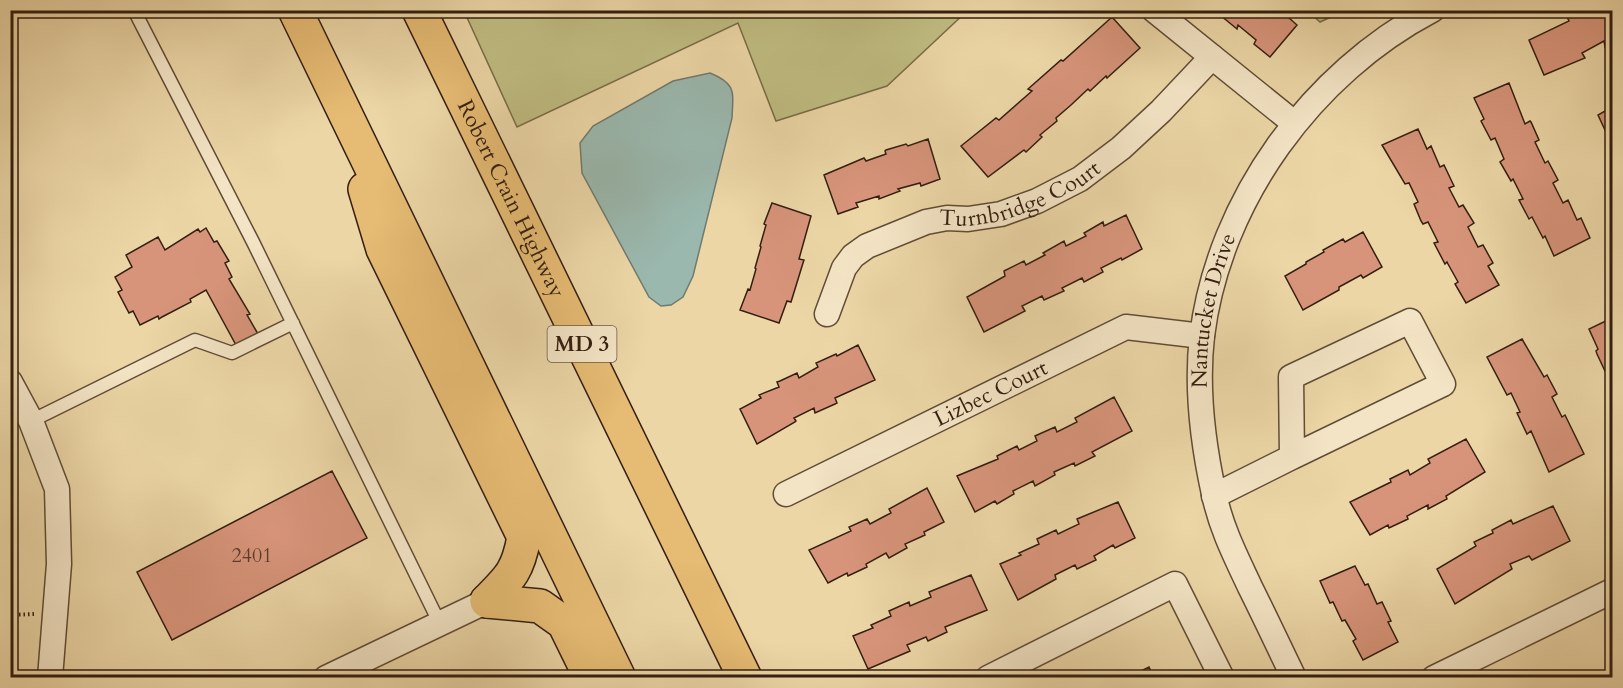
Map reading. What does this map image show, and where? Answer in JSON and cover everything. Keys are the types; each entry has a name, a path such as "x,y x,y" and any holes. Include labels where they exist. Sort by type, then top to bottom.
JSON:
{"highway":[{"path":"296,10 619,678"},
{"name":"Robert Crain Highway","path":"419,10 745,678"},
{"path":"336,93 383,249 524,537 521,556 513,574 487,601"},
{"path":"487,601 540,606 564,623 591,678"}],"street":[{"path":"1154,10 1294,123"},
{"name":"Nantucket Drive","path":"1294,678 1227,538 1214,496 1204,436 1200,388 1202,336 1213,282 1243,205 1268,158 1294,123 1332,83 1376,46 1432,10"},
{"name":"Turnbridge Court","path":"827,314 844,268 853,256 867,246 926,222 1001,214 1037,201 1080,179 1121,148 1161,111 1212,57"},
{"path":"1214,496 1443,384 1410,321 1291,376 1292,457"},
{"name":"Lizbec Court","path":"786,494 1126,327 1202,336"},
{"path":"10,382 31,421 57,489 59,564 50,678"},
{"path":"988,678 1175,584 1222,678"},
{"path":"1434,678 1612,591"},
{"path":"326,678 487,601"}],"lane":[{"path":"134,10 293,323 440,624"},
{"path":"31,421 195,340 232,353 293,323"}],"path":[{"path":"10,615 34,615"}],"shaded area":[{"path":"464,11 967,11 887,86 776,121 738,23 517,127"},
{"path":"1308,11 1344,11 1320,22"}],"water":[{"path":"710,73 725,81 732,90 732,118 693,276 683,297 671,305 661,306 649,297 582,173 580,143 593,126 673,81"}],"building":[{"path":"1217,10 1280,10 1297,25 1270,57 1254,44 1256,40 1238,25 1237,29"},
{"path":"1580,10 1612,10 1612,43 1605,47 1604,41 1582,53 1585,58 1544,75 1529,40 1569,21 1567,17"},
{"path":"1112,17 1140,48 1107,78 1106,76 1090,91 1088,89 1056,118 1057,121 1040,135 1042,137 1026,152 1024,150 988,177 961,146 996,118 999,120 1032,91 1028,89"},
{"path":"1509,83 1525,124 1531,122 1539,140 1535,142 1545,163 1548,161 1558,180 1553,183 1563,203 1568,200 1577,220 1581,218 1590,238 1554,256 1545,236 1543,238 1532,217 1529,219 1519,200 1523,199 1513,179 1511,181 1500,162 1504,159 1495,138 1491,140 1481,121 1484,119 1474,98"},
{"path":"1612,107 1612,145 1598,115"},
{"path":"1418,129 1427,149 1431,146 1440,167 1444,165 1454,186 1449,188 1459,207 1463,205 1474,223 1468,227 1478,247 1483,245 1493,263 1488,266 1499,285 1466,303 1455,284 1458,282 1434,243 1438,242 1428,222 1423,224 1421,221 1414,204 1418,202 1409,183 1405,184 1382,145"},
{"path":"928,139 940,179 921,186 920,183 898,189 900,191 879,199 879,196 856,203 858,207 838,214 824,175 864,158 866,161 886,154 886,150"},
{"path":"772,203 811,216 799,259 804,260 791,302 787,301 779,323 740,310 748,289 750,290 766,225 764,224"},
{"path":"1126,215 1142,249 1101,268 1103,272 1084,282 1082,278 1062,288 1064,291 1044,300 1042,296 1022,306 1025,311 984,332 967,297 1005,276 1004,271 1024,261 1026,265 1064,241 1066,246 1086,236 1084,233 1103,222 1104,226"},
{"path":"206,228 229,261 225,263 232,277 229,279 250,314 247,315 258,334 236,345 206,290 190,299 191,302 159,319 158,316 140,325 133,311 129,313 118,292 122,290 115,277 132,267 126,255 158,237 165,250 198,229 200,232"},
{"path":"1363,232 1382,267 1363,278 1361,275 1303,310 1285,276 1324,252 1323,250 1343,239 1345,242"},
{"path":"1612,318 1612,379 1608,370 1605,371 1597,354 1598,349 1589,329"},
{"path":"1522,339 1544,377 1547,375 1557,394 1552,397 1562,417 1565,415 1584,454 1549,472 1531,431 1527,434 1511,393 1507,395 1487,357"},
{"path":"858,345 875,380 835,398 837,403 835,404 815,413 814,408 794,418 795,422 757,444 740,409 761,398 759,395 779,387 777,382 797,373 799,378 818,367 816,363 836,354 837,356"},
{"path":"1114,397 1132,431 1092,452 1095,456 1075,466 1074,463 1054,472 1055,475 1035,486 1033,481 1013,491 1014,494 997,504 995,501 975,512 957,476 998,459 997,456 1017,446 1019,450 1037,441 1035,436 1055,427 1057,432 1077,422 1075,418"},
{"path":"1466,439 1485,472 1446,496 1447,499 1428,509 1428,505 1407,516 1408,519 1389,528 1388,525 1370,535 1350,502 1391,482 1390,479 1408,470 1410,475 1430,463 1428,459"},
{"path":"332,471 367,538 172,640 137,572"},
{"path":"927,488 944,522 924,532 925,535 905,544 907,548 889,558 886,553 866,564 867,567 848,576 847,573 828,583 809,550 851,531 849,527 867,519 870,524 891,513 889,509"},
{"path":"1118,502 1135,538 1115,548 1113,545 1094,556 1096,560 1077,569 1075,565 1055,575 1056,579 1018,600 1000,564 1039,544 1037,539 1056,530 1058,534 1079,524 1077,519"},
{"path":"1553,506 1570,541 1532,560 1529,556 1510,564 1512,569 1455,604 1437,569 1476,546 1474,542 1493,533 1492,530 1511,520 1513,524"},
{"path":"1355,566 1365,585 1368,584 1377,604 1382,602 1391,621 1388,622 1398,642 1363,660 1353,641 1356,639 1345,620 1342,621 1333,602 1330,603 1320,581"},
{"path":"971,575 987,610 945,627 947,632 928,641 926,637 907,645 910,651 868,669 853,636 873,628 871,625 891,616 889,611 909,602 910,606 931,597 929,592"},
{"path":"1149,667 1154,678 1126,678 1139,672"}]}
